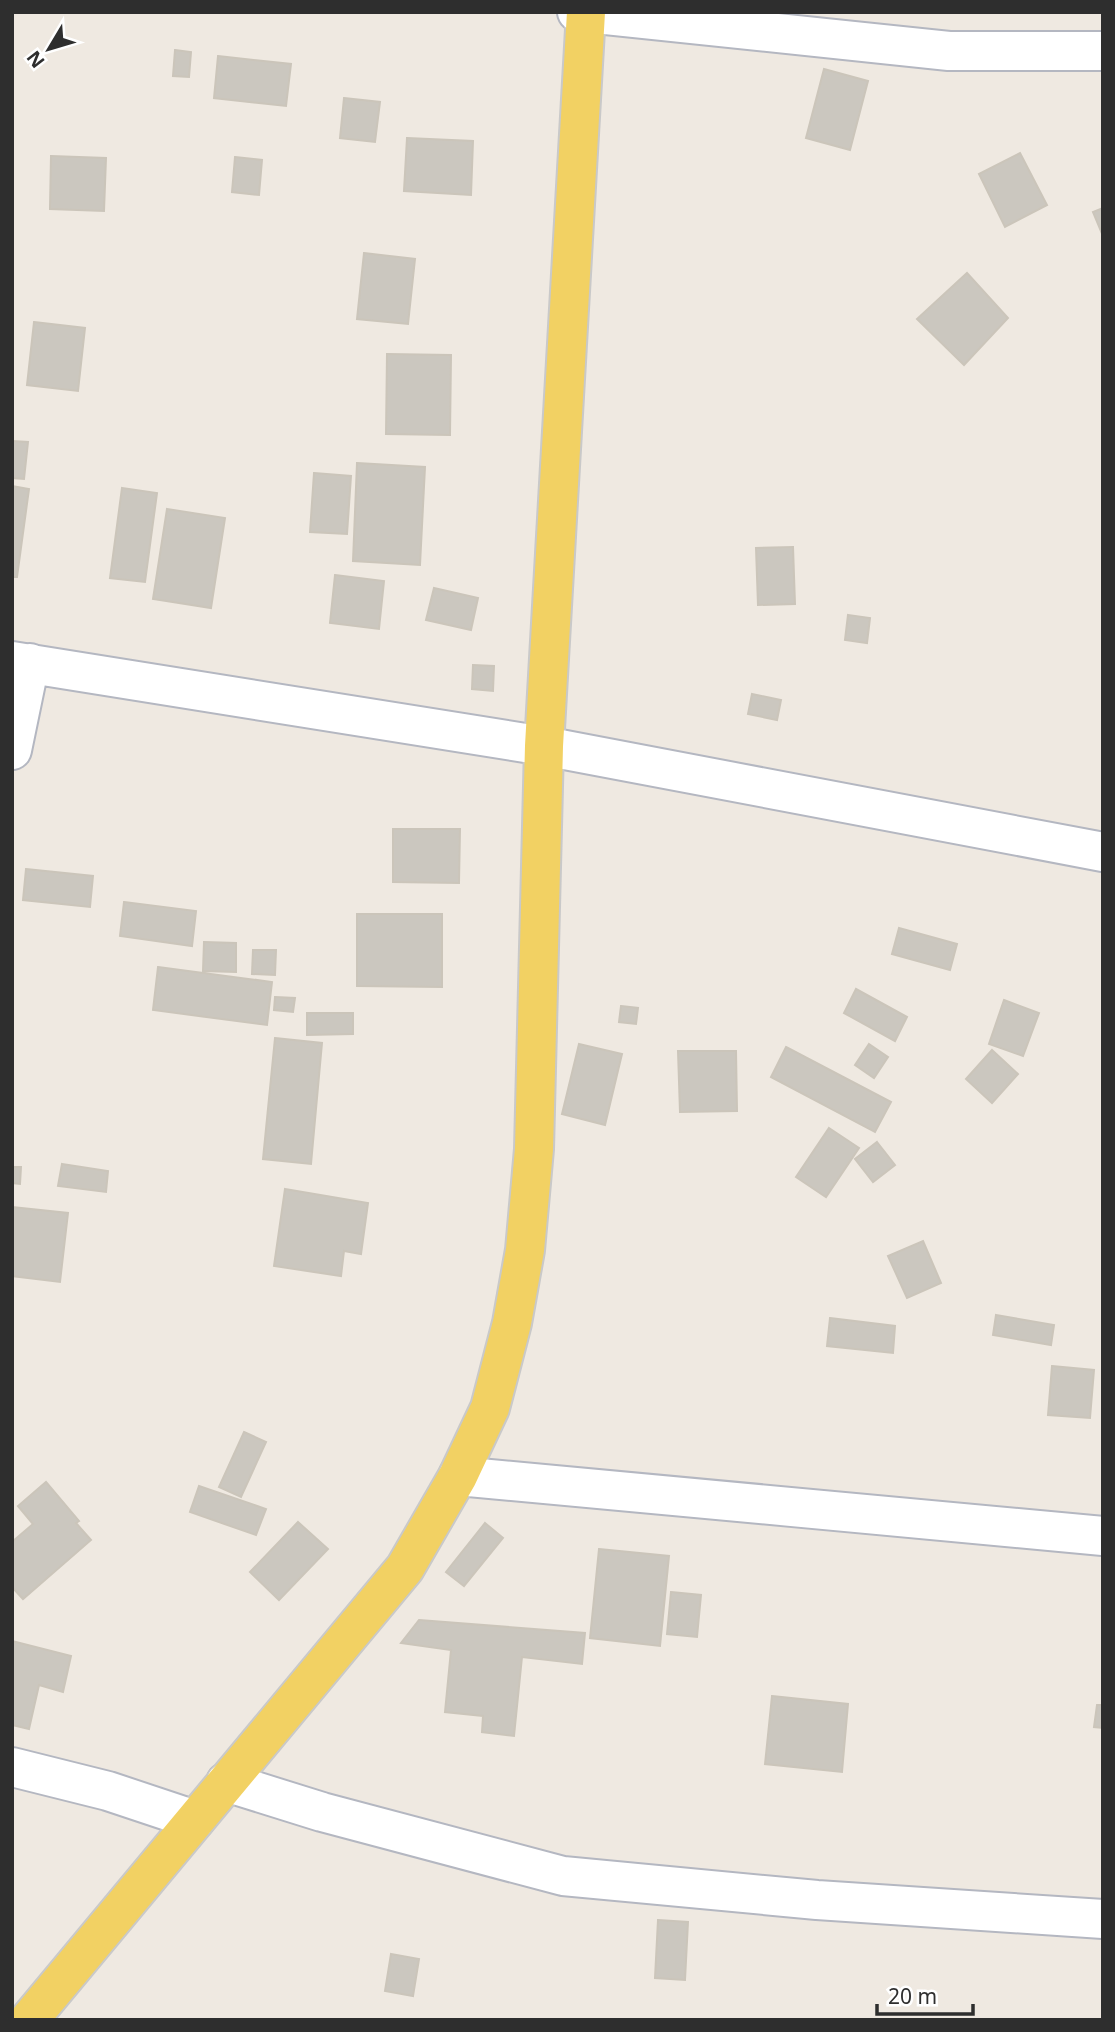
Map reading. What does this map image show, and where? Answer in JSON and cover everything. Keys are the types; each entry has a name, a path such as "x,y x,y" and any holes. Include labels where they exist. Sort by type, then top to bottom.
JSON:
{"main road":[{"path":"29,2020 405,1568 458,1476 490,1408 512,1323 525,1250 534,1149 544,746 586,13"}],"street":[{"path":"578,12 948,51 1103,51"},
{"path":"12,750 21,662 544,746 1103,852"},
{"path":"458,1476 1103,1536"},
{"path":"12,1767 108,1791 195,1820"},
{"path":"226,1782 322,1812 563,1876 830,1901 1103,1919"}],"building":[{"path":"175,50 191,52 189,77 173,76"},
{"path":"218,56 291,64 286,106 214,98"},
{"path":"824,69 868,81 850,150 806,138"},
{"path":"344,98 380,102 375,142 340,138"},
{"path":"407,138 473,141 471,195 404,191"},
{"path":"1020,153 1047,205 1005,227 979,174"},
{"path":"51,156 106,158 104,211 50,209"},
{"path":"235,157 262,160 259,195 232,192"},
{"path":"1103,208 1103,236 1093,212"},
{"path":"364,253 415,259 408,324 357,319"},
{"path":"967,273 1008,318 964,365 917,319"},
{"path":"34,322 85,328 78,391 27,385"},
{"path":"387,354 451,355 450,435 386,434"},
{"path":"12,441 28,442 24,479 12,478"},
{"path":"357,463 425,467 420,565 353,561"},
{"path":"314,473 351,476 347,534 310,532"},
{"path":"12,486 29,489 17,577 12,577"},
{"path":"122,488 157,493 145,582 110,578"},
{"path":"167,509 225,518 211,608 153,599"},
{"path":"793,547 795,604 758,605 756,548"},
{"path":"335,575 384,581 379,629 330,623"},
{"path":"434,588 478,598 471,630 426,620"},
{"path":"848,615 870,618 867,643 845,640"},
{"path":"473,665 494,666 493,691 472,689"},
{"path":"752,694 781,700 777,720 748,714"},
{"path":"393,829 460,829 459,883 393,882"},
{"path":"26,869 93,876 90,907 23,900"},
{"path":"124,902 196,911 192,946 120,936"},
{"path":"357,914 442,914 442,987 357,986"},
{"path":"899,928 957,944 950,970 892,954"},
{"path":"204,942 236,943 236,972 203,971"},
{"path":"253,950 276,950 275,975 252,974"},
{"path":"158,967 272,982 267,1025 153,1010"},
{"path":"856,989 907,1017 895,1041 844,1013"},
{"path":"275,997 295,998 293,1012 274,1010"},
{"path":"1004,1000 1039,1013 1023,1056 989,1044"},
{"path":"621,1006 638,1008 636,1024 619,1022"},
{"path":"307,1013 353,1013 353,1034 307,1035"},
{"path":"275,1038 322,1043 311,1164 263,1159"},
{"path":"579,1044 622,1054 605,1125 562,1114"},
{"path":"869,1044 888,1057 874,1078 855,1065"},
{"path":"786,1047 891,1102 875,1132 771,1077"},
{"path":"992,1050 1018,1074 992,1103 966,1079"},
{"path":"678,1051 736,1051 737,1111 680,1112"},
{"path":"829,1128 859,1148 826,1197 796,1177"},
{"path":"877,1142 895,1165 873,1182 855,1159"},
{"path":"62,1164 108,1171 106,1192 58,1186"},
{"path":"12,1167 21,1167 20,1184 12,1183"},
{"path":"285,1189 368,1203 361,1254 344,1251 341,1276 274,1266"},
{"path":"12,1207 68,1213 60,1282 12,1276"},
{"path":"923,1241 941,1283 907,1298 888,1256"},
{"path":"996,1315 1054,1325 1051,1345 993,1335"},
{"path":"830,1318 895,1326 893,1353 827,1346"},
{"path":"1052,1366 1094,1370 1090,1418 1048,1415"},
{"path":"244,1432 266,1442 241,1497 219,1487"},
{"path":"46,1482 79,1521 76,1523 91,1540 23,1599 12,1587 12,1542 33,1524 18,1506"},
{"path":"199,1486 266,1509 256,1535 190,1512"},
{"path":"298,1522 328,1549 279,1600 250,1572"},
{"path":"485,1523 503,1538 464,1586 446,1572"},
{"path":"599,1549 669,1556 660,1646 590,1638"},
{"path":"671,1592 701,1595 697,1637 667,1634"},
{"path":"419,1620 585,1633 582,1664 522,1657 514,1736 482,1732 483,1716 445,1712 451,1650 401,1643"},
{"path":"12,1641 71,1656 63,1692 39,1685 29,1729 12,1725"},
{"path":"772,1696 848,1704 842,1772 765,1764"},
{"path":"1097,1705 1103,1705 1103,1728 1094,1727"},
{"path":"658,1920 688,1922 685,1980 655,1978"},
{"path":"391,1954 419,1959 413,1996 385,1991"}]}
